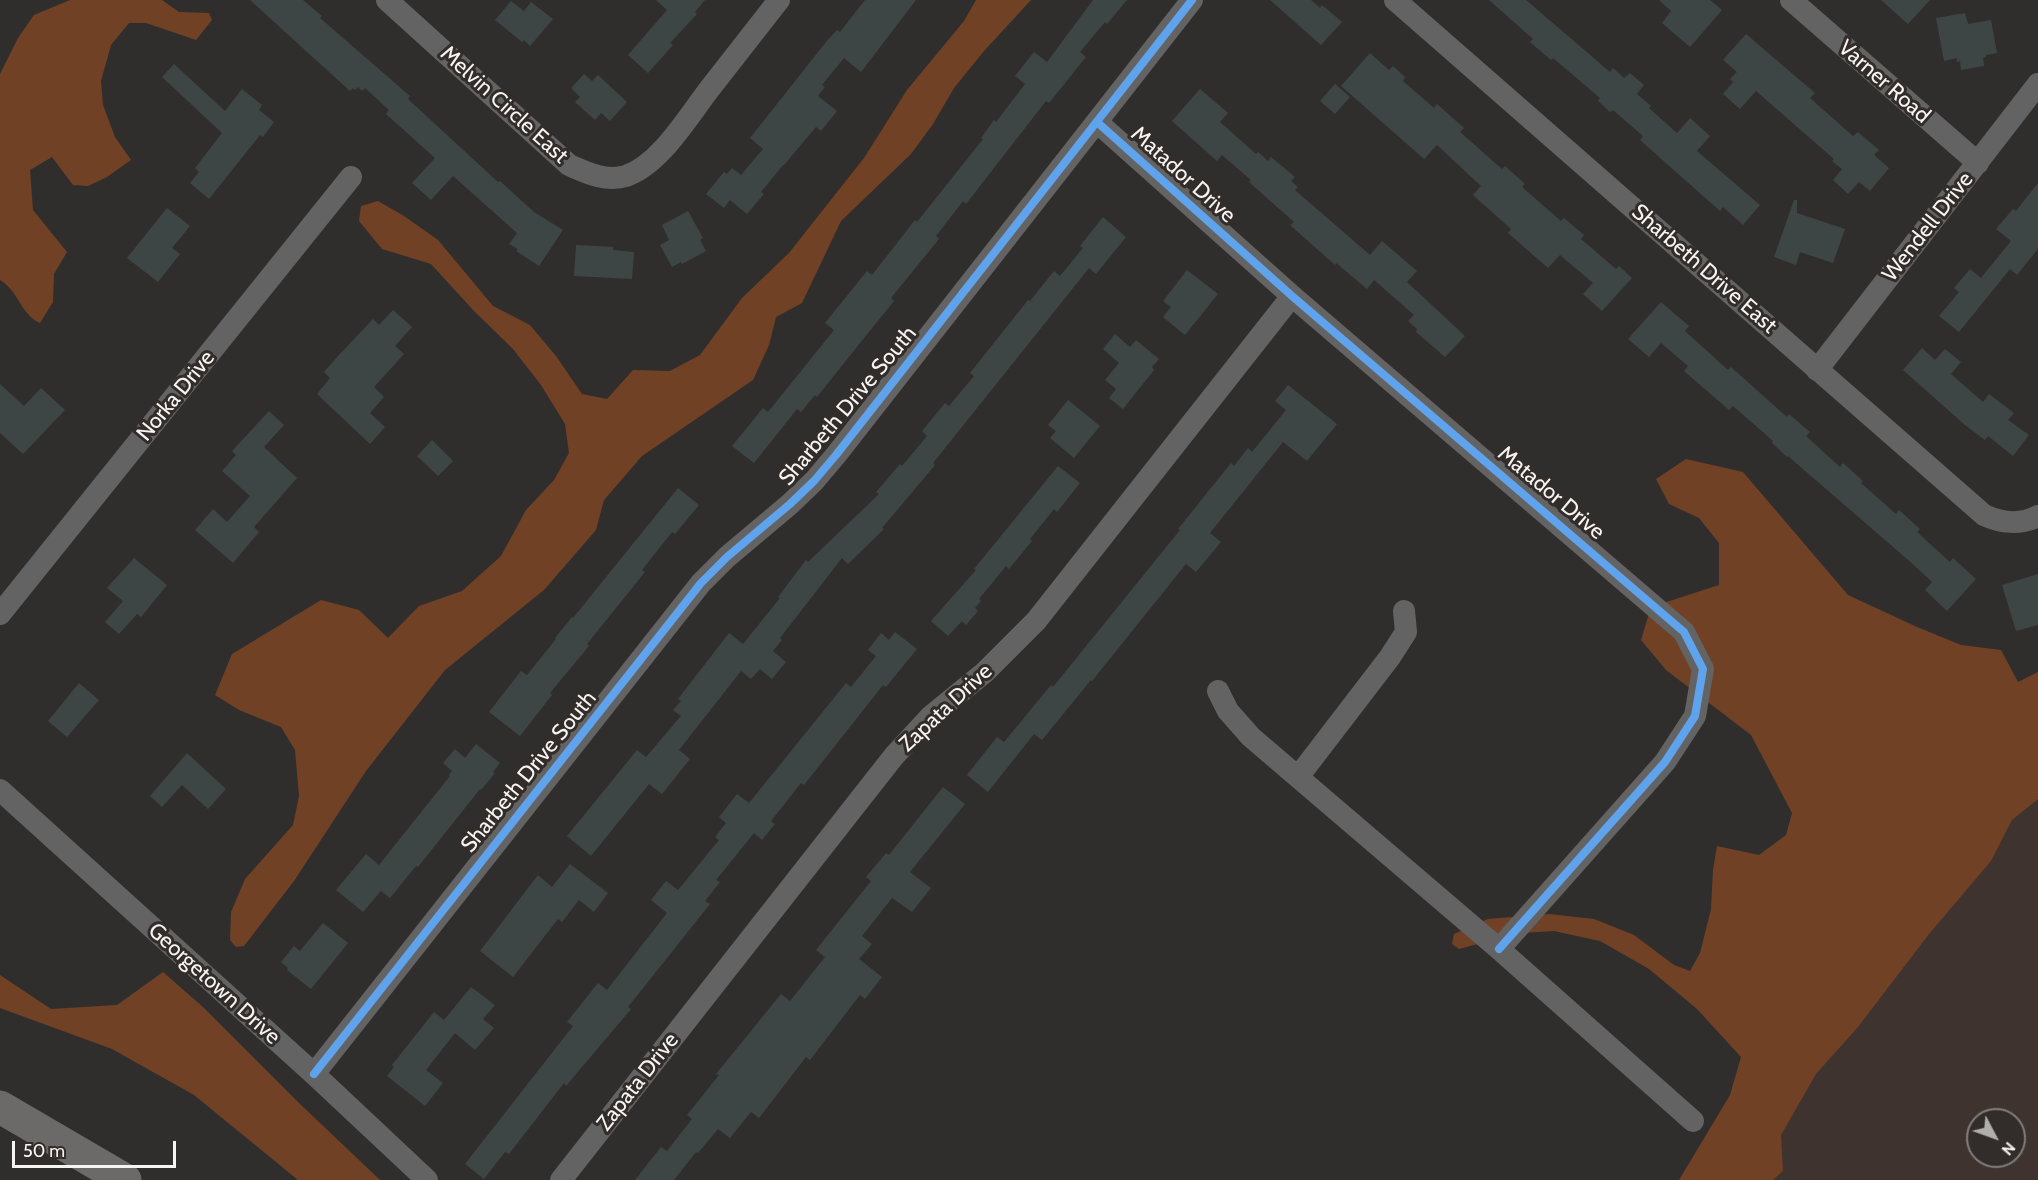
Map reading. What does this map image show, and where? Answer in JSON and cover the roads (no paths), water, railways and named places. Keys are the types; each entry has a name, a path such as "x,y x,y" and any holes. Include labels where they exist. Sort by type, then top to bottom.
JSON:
{"highway":[{"path":"0,1107 125,1180"}],"street":[{"name":"Melvin Circle East","path":"387,0 569,165 595,176 608,178 624,177 635,172 662,150 779,0"},
{"name":"Sharbeth Drive South","path":"314,1074 701,583 727,556 814,481 1192,0"},
{"name":"Sharbeth Drive East","path":"1395,0 1773,328 1817,370 1984,515 1997,521 2029,519"},
{"name":"Varner Road","path":"1791,0 1978,163"},
{"name":"Wendell Drive","path":"1817,370 2038,84"},
{"name":"Matador Drive","path":"1097,122 1292,296 1676,624 1684,632 1703,669 1695,716 1665,762 1499,949"},
{"name":"Norka Drive","path":"0,614 351,177"},
{"name":"Zapata Drive","path":"561,1180 894,756 931,717 985,672 1036,621 1292,296"},
{"path":"1298,777 1390,657 1406,632 1404,611"},
{"path":"1218,691 1228,711 1251,737 1499,949 1693,1121"},
{"name":"Georgetown Drive","path":"0,790 314,1074 427,1180"}]}
